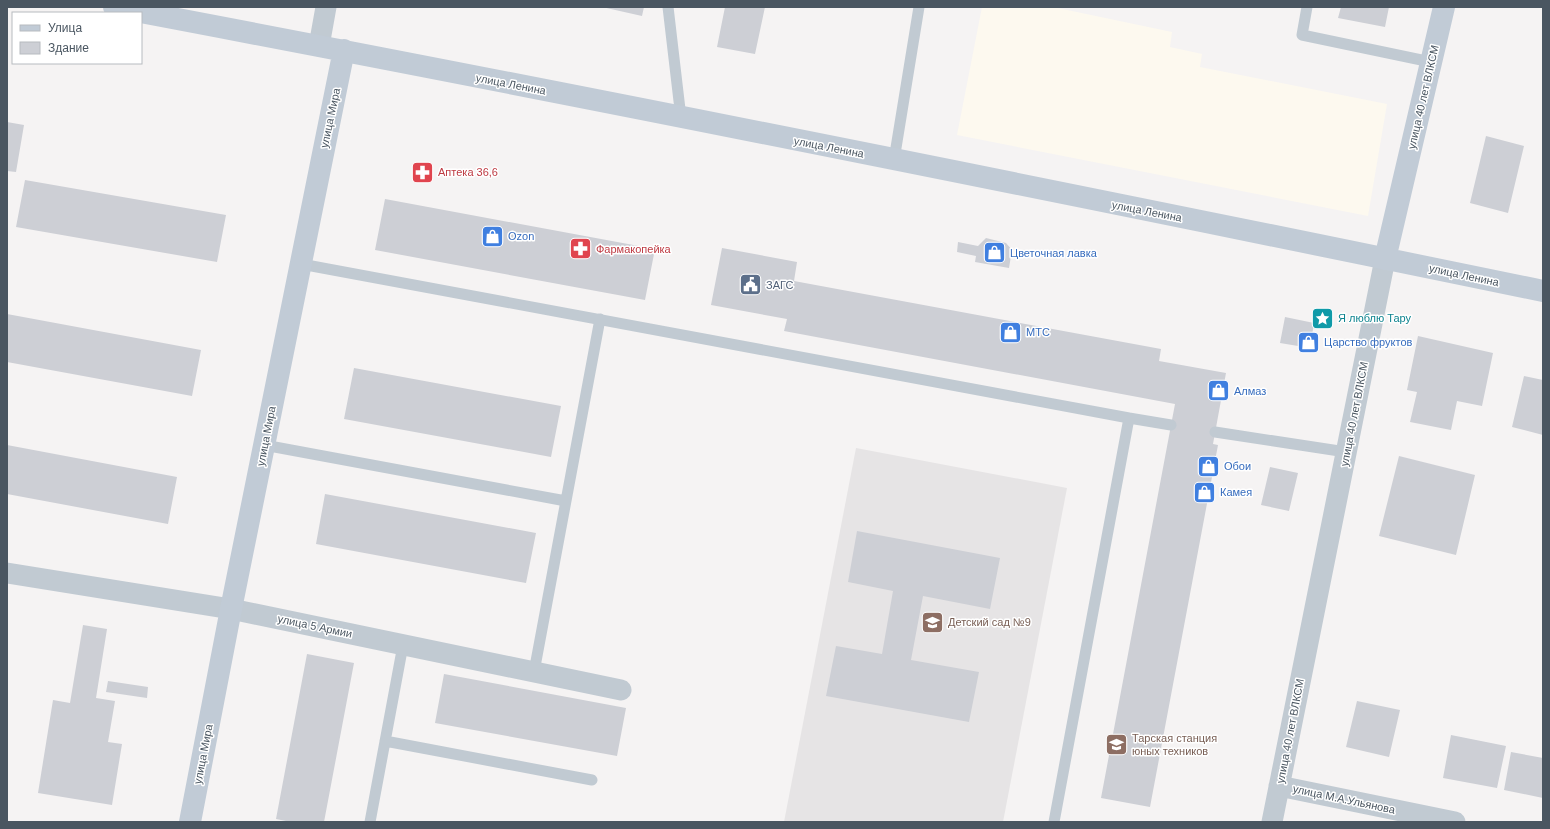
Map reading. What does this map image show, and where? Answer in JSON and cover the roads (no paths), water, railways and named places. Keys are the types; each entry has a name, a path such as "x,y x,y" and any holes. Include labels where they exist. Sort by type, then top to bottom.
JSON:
{"main road":[{"name":"улица 40 лет ВЛКСМ","path":"1385,259 1444,7"},
{"name":"улица Ленина","path":"125,8 344,50 1543,291"},
{"name":"улица Мира","path":"190,822 231,609 344,50"}],"street":[{"path":"319,46 326,7"},
{"name":"улица 40 лет ВЛКСМ","path":"1272,822 1385,259"},
{"name":"улица 5 Армии","path":"7,573 231,609 621,690"},
{"name":"улица М.А.Ульянова","path":"1279,786 1455,822"}],"lane":[{"path":"668,7 681,118"},
{"path":"894,160 919,7"},
{"path":"1307,7 1302,35 1431,62"},
{"path":"301,264 1171,425"},
{"path":"534,672 600,319"},
{"path":"1054,822 1129,418"},
{"path":"1215,432 1346,452"},
{"path":"264,445 566,501"},
{"path":"370,822 403,645"},
{"path":"385,741 592,780"}],"place":[{"name":"Аптека 36,6","path":"422,172"},
{"name":"Ozon","path":"492,236"},
{"name":"Фармакопейка","path":"581,249"},
{"name":"Цветочная лавка","path":"994,253"},
{"name":"ЗАГС","path":"750,285"},
{"name":"Я люблю Тару","path":"1323,318"},
{"name":"МТС","path":"1010,332"},
{"name":"Царство фруктов","path":"1308,342"},
{"name":"Алмаз","path":"1218,391"},
{"name":"Обои","path":"1209,466"},
{"name":"Камея","path":"1204,492"},
{"name":"Детский сад №9","path":"932,622"},
{"name":"Тарская станция юных техников","path":"1117,744"}]}
